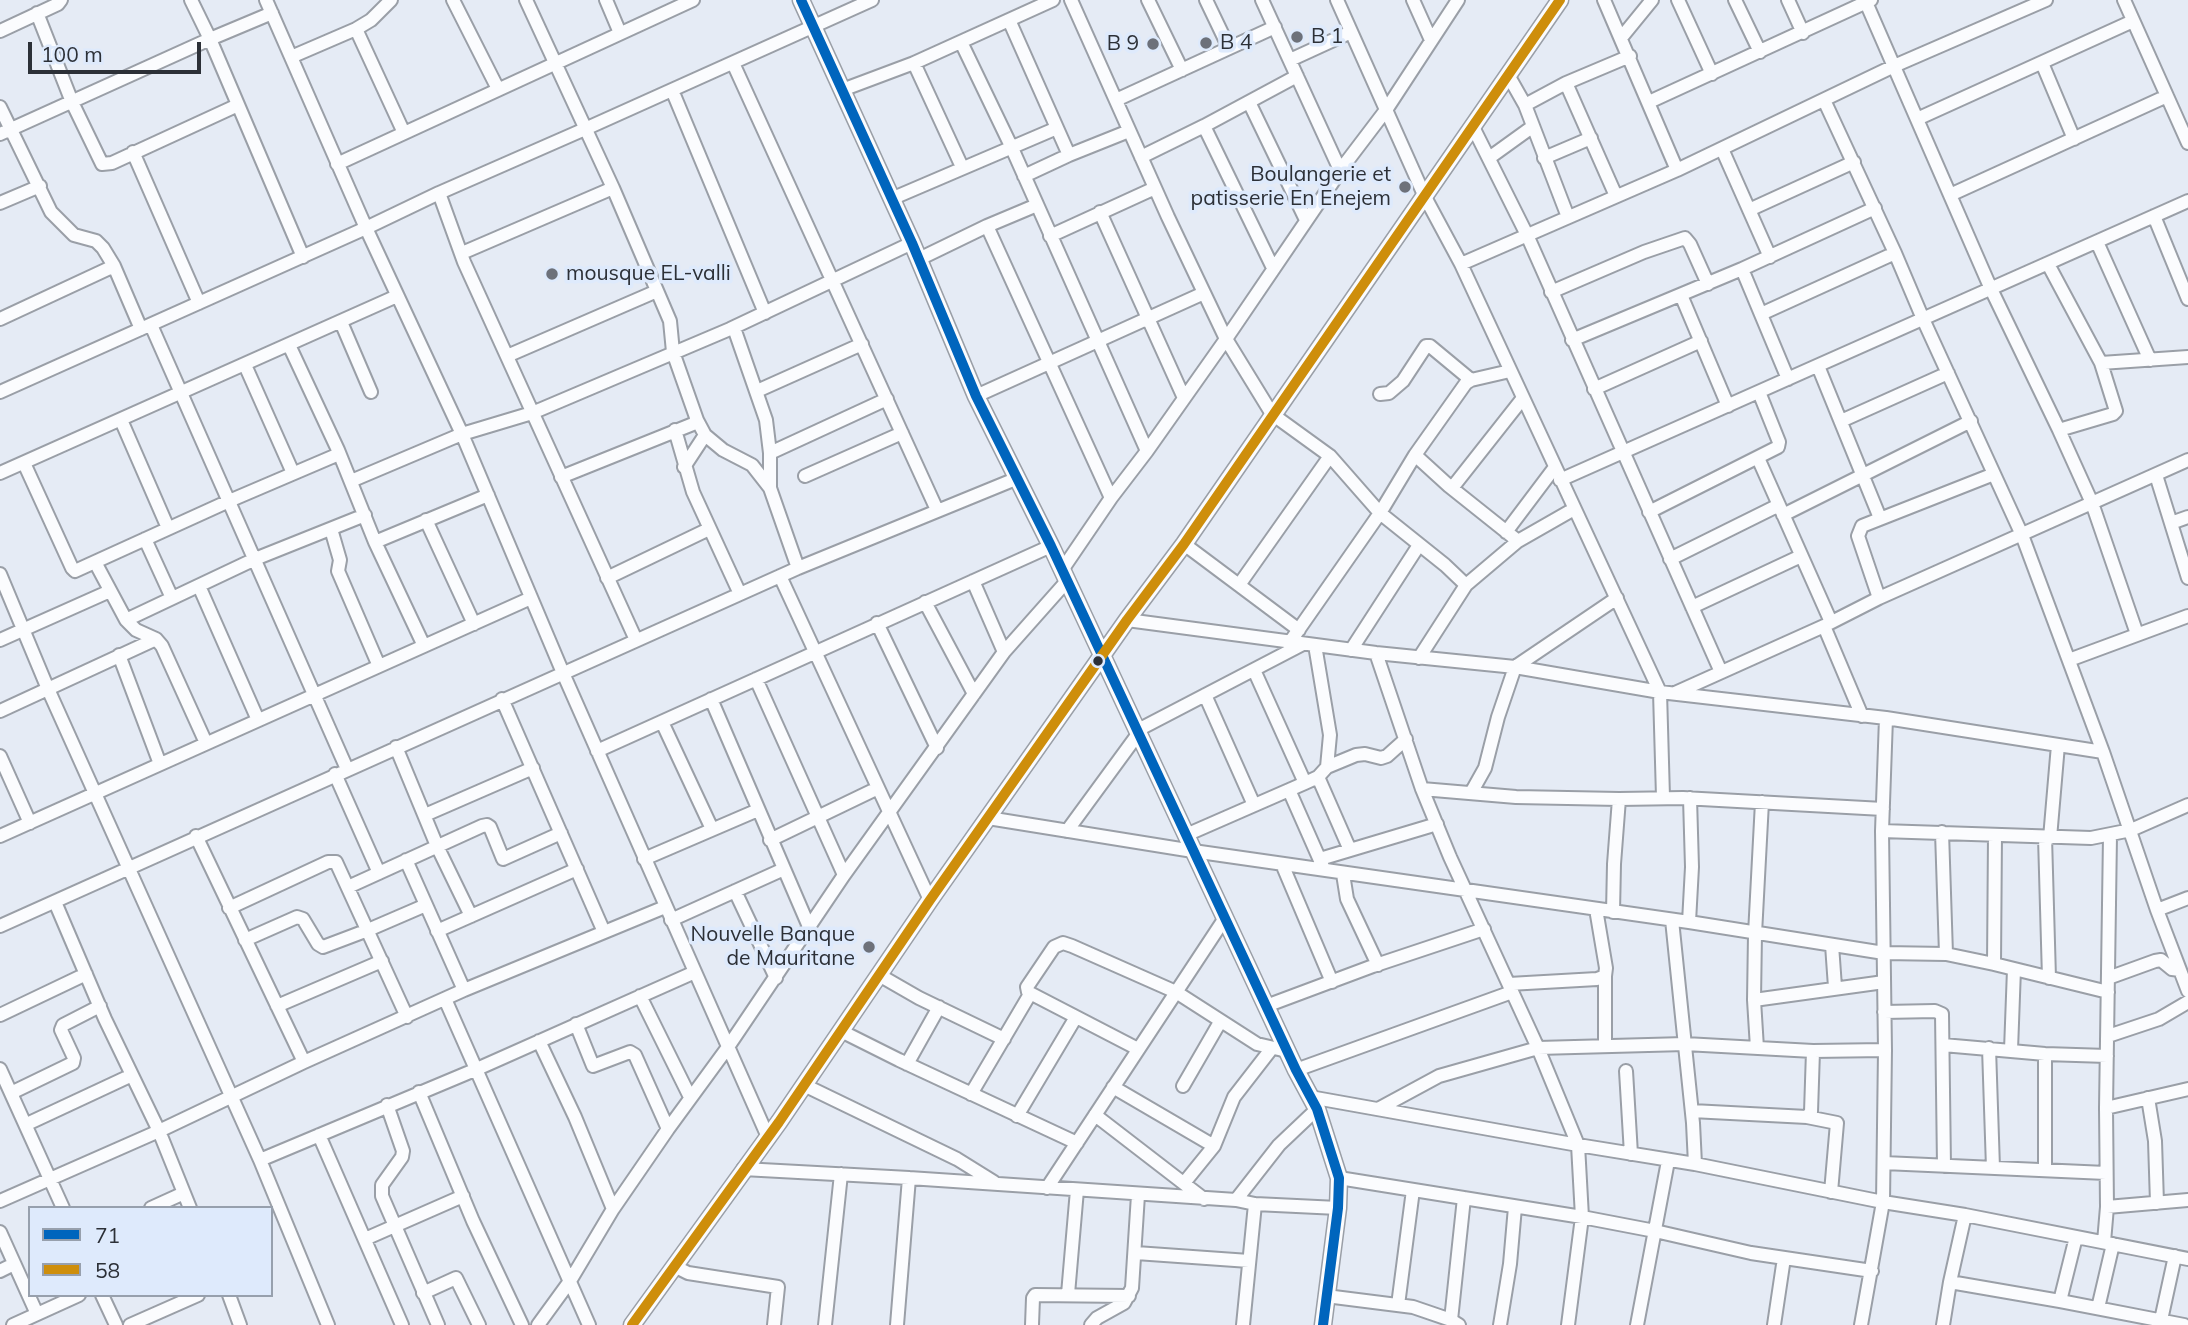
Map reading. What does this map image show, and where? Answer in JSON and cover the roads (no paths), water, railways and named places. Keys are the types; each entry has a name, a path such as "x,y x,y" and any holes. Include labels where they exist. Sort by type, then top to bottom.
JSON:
{"street":[{"path":"0,31 58,4 61,0"},
{"path":"191,0 303,257"},
{"path":"266,0 366,228 462,434 563,673 768,1137"},
{"path":"291,57 356,29 371,20 391,0"},
{"path":"453,0 498,89"},
{"path":"526,0 670,321 673,352 697,420 705,435 723,450 752,465 769,488 798,568"},
{"path":"606,0 620,33"},
{"path":"337,163 620,33 670,5 693,0"},
{"path":"802,0 912,243 976,396 1051,546 1266,1006 1280,1049 1296,1070 1313,1103 1339,1178 1338,1208 1323,1325"},
{"path":"1,391 872,0"},
{"path":"842,90 914,63 1053,0"},
{"path":"1071,0 1226,339 1272,414 1330,456 1380,513 1466,585"},
{"path":"1148,0 1182,69"},
{"path":"1206,0 1229,48"},
{"path":"1262,0 1340,170"},
{"path":"1337,0 1425,197 1461,264 1660,692 1663,797"},
{"path":"1413,0 1431,40"},
{"path":"538,1325 570,1281 613,1209 690,1097 729,1047 845,875 1004,652 1064,576 1111,498 1226,339 1340,170 1386,110 1458,0"},
{"path":"632,1325 768,1137 930,900 1127,620 1184,544 1560,0"},
{"path":"1604,0 1677,170"},
{"path":"1621,38 1652,0"},
{"path":"1678,0 1712,74"},
{"path":"1735,0 1760,52"},
{"path":"1788,0 1803,33"},
{"path":"1461,264 1677,170 1894,66 2046,0"},
{"path":"2124,0 2188,143"},
{"path":"1649,102 1868,1 1991,289 2092,503 2137,634"},
{"path":"37,13 72,102 102,164 112,163 238,105"},
{"path":"5,132 272,13"},
{"path":"1009,20 1069,155"},
{"path":"1917,119 2133,21"},
{"path":"1116,100 1275,27"},
{"path":"356,29 404,133"},
{"path":"1290,60 1351,32"},
{"path":"961,42 1011,146 1147,451"},
{"path":"1525,105 1566,83 1630,56"},
{"path":"733,63 937,510"},
{"path":"914,63 962,167"},
{"path":"2042,63 2074,139"},
{"path":"1508,75 1525,105 1568,217"},
{"path":"1141,157 1297,76"},
{"path":"1566,83 1616,196"},
{"path":"672,90 765,313"},
{"path":"1950,195 2167,96"},
{"path":"1824,100 2022,535 2188,991"},
{"path":"1250,102 1306,220"},
{"path":"0,107 5,132 40,186 51,212 74,235 96,241 103,248 181,393 314,695 379,873"},
{"path":"1204,126 1273,268"},
{"path":"1473,127 1527,235 1721,672"},
{"path":"1489,158 1532,127"},
{"path":"891,199 1057,128"},
{"path":"1024,176 1129,131"},
{"path":"1544,158 1591,138"},
{"path":"1722,149 1770,257"},
{"path":"133,152 199,303"},
{"path":"1749,210 1854,162"},
{"path":"0,203 40,186"},
{"path":"462,253 612,188"},
{"path":"1050,236 1155,188"},
{"path":"439,193 462,253 532,413 636,640"},
{"path":"1560,480 2188,201"},
{"path":"919,259 986,226 1037,205"},
{"path":"1572,340 1770,257 1875,208"},
{"path":"1100,212 1184,398"},
{"path":"2154,216 2188,299"},
{"path":"986,226 1111,498"},
{"path":"1552,292 1644,251 1685,238 1708,284"},
{"path":"2097,242 2150,360"},
{"path":"351,481 462,434 532,413 734,328 912,243"},
{"path":"1761,314 1895,253"},
{"path":"2048,264 2101,363 2116,411 2059,430"},
{"path":"0,319 114,266"},
{"path":"1742,269 1788,379"},
{"path":"507,356 657,291"},
{"path":"976,396 1204,293"},
{"path":"1681,295 1728,406"},
{"path":"0,473 397,296"},
{"path":"341,322 371,392"},
{"path":"734,328 766,420 770,453 769,488"},
{"path":"1594,389 1701,341"},
{"path":"757,391 862,344"},
{"path":"289,345 351,481 375,542 424,646"},
{"path":"1380,394 1389,393 1403,382 1426,346 1430,346 1471,380"},
{"path":"2101,363 2188,357"},
{"path":"244,365 293,473"},
{"path":"1818,366 1880,518"},
{"path":"1290,642 1466,383 1510,371"},
{"path":"1841,421 1948,373"},
{"path":"1649,512 1774,451 1779,442 1759,392"},
{"path":"1451,488 1523,398"},
{"path":"770,453 887,399"},
{"path":"121,420 168,528"},
{"path":"561,477 693,424 697,420"},
{"path":"1670,559 1862,476 1970,421"},
{"path":"675,430 684,467 709,529 740,594"},
{"path":"805,476 902,433"},
{"path":"684,467 705,435"},
{"path":"24,463 73,570 79,570 339,454"},
{"path":"1415,455 1451,488 1518,541"},
{"path":"1239,585 1330,456"},
{"path":"1758,458 1801,556 1862,716"},
{"path":"1674,694 1879,598 2188,460"},
{"path":"1506,532 1555,467"},
{"path":"1879,598 1858,536 1862,526 1994,474"},
{"path":"2156,475 2188,578"},
{"path":"0,926 798,568 1017,478"},
{"path":"375,542 488,495"},
{"path":"1419,657 1466,585 1518,541 1574,509"},
{"path":"126,620 255,559 365,515"},
{"path":"2171,523 2188,517"},
{"path":"426,520 474,624"},
{"path":"331,528 340,560 338,571 379,666"},
{"path":"607,578 709,529"},
{"path":"145,539 172,598"},
{"path":"1184,544 1299,630"},
{"path":"1351,650 1419,545"},
{"path":"597,751 1051,546"},
{"path":"1692,607 1801,556"},
{"path":"95,562 126,620 136,630 156,639 162,646 206,743"},
{"path":"0,574 48,689 260,1160 327,1322 312,1325"},
{"path":"780,576 930,900"},
{"path":"973,581 1004,652"},
{"path":"199,586 258,720"},
{"path":"0,640 110,591"},
{"path":"0,836 531,598"},
{"path":"1471,793 1485,768 1515,667 1617,598"},
{"path":"925,602 974,695"},
{"path":"2069,660 2188,616"},
{"path":"1127,620 1351,650 1515,667 1660,692 1886,718 2103,752"},
{"path":"877,623 937,748"},
{"path":"0,710 156,639"},
{"path":"1068,831 1137,733 1205,695 1309,644"},
{"path":"1309,644 1330,735 1322,772 1350,850"},
{"path":"1376,653 1422,789 1465,891 1538,1048 1578,1145 1582,1217 1568,1325"},
{"path":"119,655 160,764"},
{"path":"1254,670 1304,783"},
{"path":"756,679 845,875"},
{"path":"1205,695 1254,805"},
{"path":"502,699 604,932"},
{"path":"711,699 810,929"},
{"path":"1861,1325 1883,1202 1885,1050 1882,831 1886,718"},
{"path":"662,722 712,829"},
{"path":"1186,835 1304,783 1356,755 1381,758 1387,756 1406,739"},
{"path":"2049,978 2047,838 2058,745"},
{"path":"396,747 471,916"},
{"path":"0,756 30,822"},
{"path":"425,815 533,768"},
{"path":"770,840 878,788"},
{"path":"1422,789 1516,797 1663,797 1883,809"},
{"path":"1289,790 1322,865"},
{"path":"1689,922 1692,867 1690,798"},
{"path":"1613,912 1619,799"},
{"path":"1757,1048 1754,1000 1755,933 1762,802"},
{"path":"1882,831 2091,838 2131,830 2188,806"},
{"path":"644,859 758,810"},
{"path":"988,818 1282,864 1322,865 1343,874 1689,922 1884,953 1946,954 2108,992"},
{"path":"1322,865 1350,850 1437,824"},
{"path":"348,887 487,825 491,827 503,859 561,833"},
{"path":"1942,832 1946,954"},
{"path":"1994,964 1995,835"},
{"path":"196,836 304,1062"},
{"path":"2098,1308 2108,1243 2106,1108 2110,836"},
{"path":"406,860 464,990"},
{"path":"229,908 332,861 338,865 407,1017"},
{"path":"1282,864 1332,982"},
{"path":"437,930 577,869"},
{"path":"671,920 784,869"},
{"path":"1343,874 1347,899 1378,965"},
{"path":"735,891 776,978"},
{"path":"2157,910 2188,898"},
{"path":"55,902 159,1131 189,1206"},
{"path":"245,940 297,917 303,919 318,944 323,947 426,905"},
{"path":"0,1201 464,990 665,907"},
{"path":"1596,909 1606,968 1605,1046"},
{"path":"1046,1188 1225,918"},
{"path":"1672,920 1695,1164"},
{"path":"1266,1006 1484,929"},
{"path":"1138,1049 1030,994 1027,987 1054,947 1063,943 1072,946 1176,992 1257,1044 1280,1049"},
{"path":"1832,945 1835,987"},
{"path":"2108,978 2161,960 2172,969 2180,970"},
{"path":"277,1006 382,961"},
{"path":"2011,1050 2014,969"},
{"path":"260,1160 477,1069 695,972"},
{"path":"0,1014 86,974"},
{"path":"879,975 1004,1039"},
{"path":"1296,1070 1510,988 1605,976"},
{"path":"1754,1000 1884,982"},
{"path":"971,1094 1030,994"},
{"path":"640,996 690,1097"},
{"path":"445,999 589,1325"},
{"path":"2108,1036 2159,1019 2188,1002"},
{"path":"11,1093 73,1063 74,1058 61,1030 68,1022 100,1006"},
{"path":"907,1064 939,1007"},
{"path":"1884,1013 1940,1012 1943,1016 1944,1166"},
{"path":"1017,1116 1076,1017"},
{"path":"1183,1086 1220,1022"},
{"path":"576,1024 593,1066 633,1052 668,1129"},
{"path":"841,1031 1077,1143"},
{"path":"539,1041 575,1117 613,1209"},
{"path":"1378,1109 1439,1076 1538,1048 1685,1044 1813,1051 1885,1050"},
{"path":"1943,1045 2045,1054 2107,1056"},
{"path":"1989,1048 1993,1168"},
{"path":"1184,1183 1214,1146 1234,1097 1280,1049"},
{"path":"1807,1117 1811,1112 1813,1051"},
{"path":"2045,1054 2045,1170"},
{"path":"0,1069 62,1206"},
{"path":"1626,1072 1630,1154"},
{"path":"27,1124 132,1075"},
{"path":"804,1085 957,1159 998,1184"},
{"path":"1113,1087 1214,1146"},
{"path":"2106,1108 2188,1089"},
{"path":"419,1093 522,1325"},
{"path":"2148,1098 2155,1141 2157,1203"},
{"path":"1313,1103 1378,1109 1695,1164 2181,1257 2161,1320"},
{"path":"1236,1200 1313,1103"},
{"path":"387,1105 403,1151 402,1157 382,1185 382,1196 438,1325"},
{"path":"1692,1111 1807,1117 1837,1123 1839,1127 1831,1192"},
{"path":"1095,1115 1204,1199"},
{"path":"319,1135 402,1325"},
{"path":"1637,1325 1668,1161"},
{"path":"1884,1163 2106,1173"},
{"path":"743,1169 1338,1208"},
{"path":"825,1325 841,1174"},
{"path":"897,1325 909,1178"},
{"path":"1339,1178 1582,1217 1751,1253 1872,1271"},
{"path":"1069,1294 1077,1190"},
{"path":"1398,1305 1413,1190"},
{"path":"155,1206 184,1193"},
{"path":"1091,1325 1097,1318 1124,1303 1132,1288 1138,1195"},
{"path":"365,1239 463,1196"},
{"path":"1326,1296 1398,1305 1426,1311 1455,1323 1464,1198"},
{"path":"2107,1207 2188,1200"},
{"path":"1243,1325 1255,1204"},
{"path":"1500,1325 1510,1264 1515,1207"},
{"path":"1943,1325 1965,1215"},
{"path":"0,1232 28,1294"},
{"path":"2060,1301 2076,1237"},
{"path":"1136,1253 1249,1261"},
{"path":"1774,1325 1784,1258"},
{"path":"0,1271 14,1264"},
{"path":"674,1266 688,1273 778,1287 774,1325"},
{"path":"423,1293 456,1278 479,1325"},
{"path":"1950,1282 2184,1325"},
{"path":"1032,1325 1035,1295 1129,1296"},
{"path":"29,1297 37,1314"},
{"path":"13,1325 75,1297"},
{"path":"103,1297 116,1325"},
{"path":"130,1325 193,1297"},
{"path":"230,1297 240,1325"}],"place":[{"name":"B 1","path":"1297,37"},
{"name":"B 4","path":"1206,43"},
{"name":"B 9","path":"1153,44"},
{"name":"Boulangerie et patisserie En Enejem","path":"1405,187"},
{"name":"mousque EL-valli","path":"552,274"},
{"name":"Nouvelle Banque de Mauritane","path":"869,947"}]}
